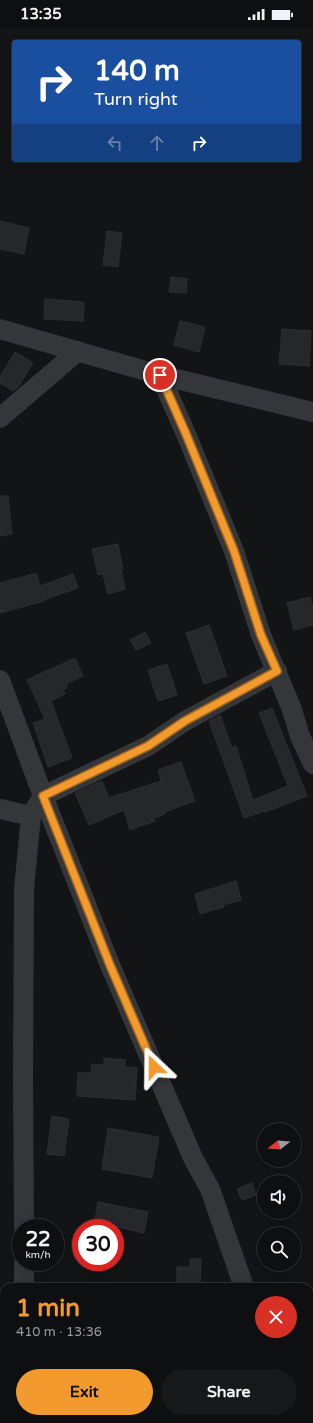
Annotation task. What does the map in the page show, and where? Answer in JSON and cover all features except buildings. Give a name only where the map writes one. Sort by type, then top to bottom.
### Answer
[{"type":"street","points":[[0,329],[160,375],[313,412]]},
{"type":"street","points":[[0,418],[78,351]]},
{"type":"street","points":[[160,375],[234,551],[261,635],[291,707],[300,736],[313,764]]},
{"type":"street","points":[[24,1219],[24,889],[30,816],[43,796],[148,746],[185,721],[277,671]]},
{"type":"street","points":[[0,680],[43,796],[110,965],[193,1158],[210,1189],[243,1283]]},
{"type":"street","points":[[0,809],[30,816]]},
{"type":"street","points":[[24,1271],[24,1283]]},
{"type":"route","points":[[154,1067],[110,965],[43,796],[148,746],[161,739],[185,721],[277,671],[261,635],[234,551],[160,375]]}]
